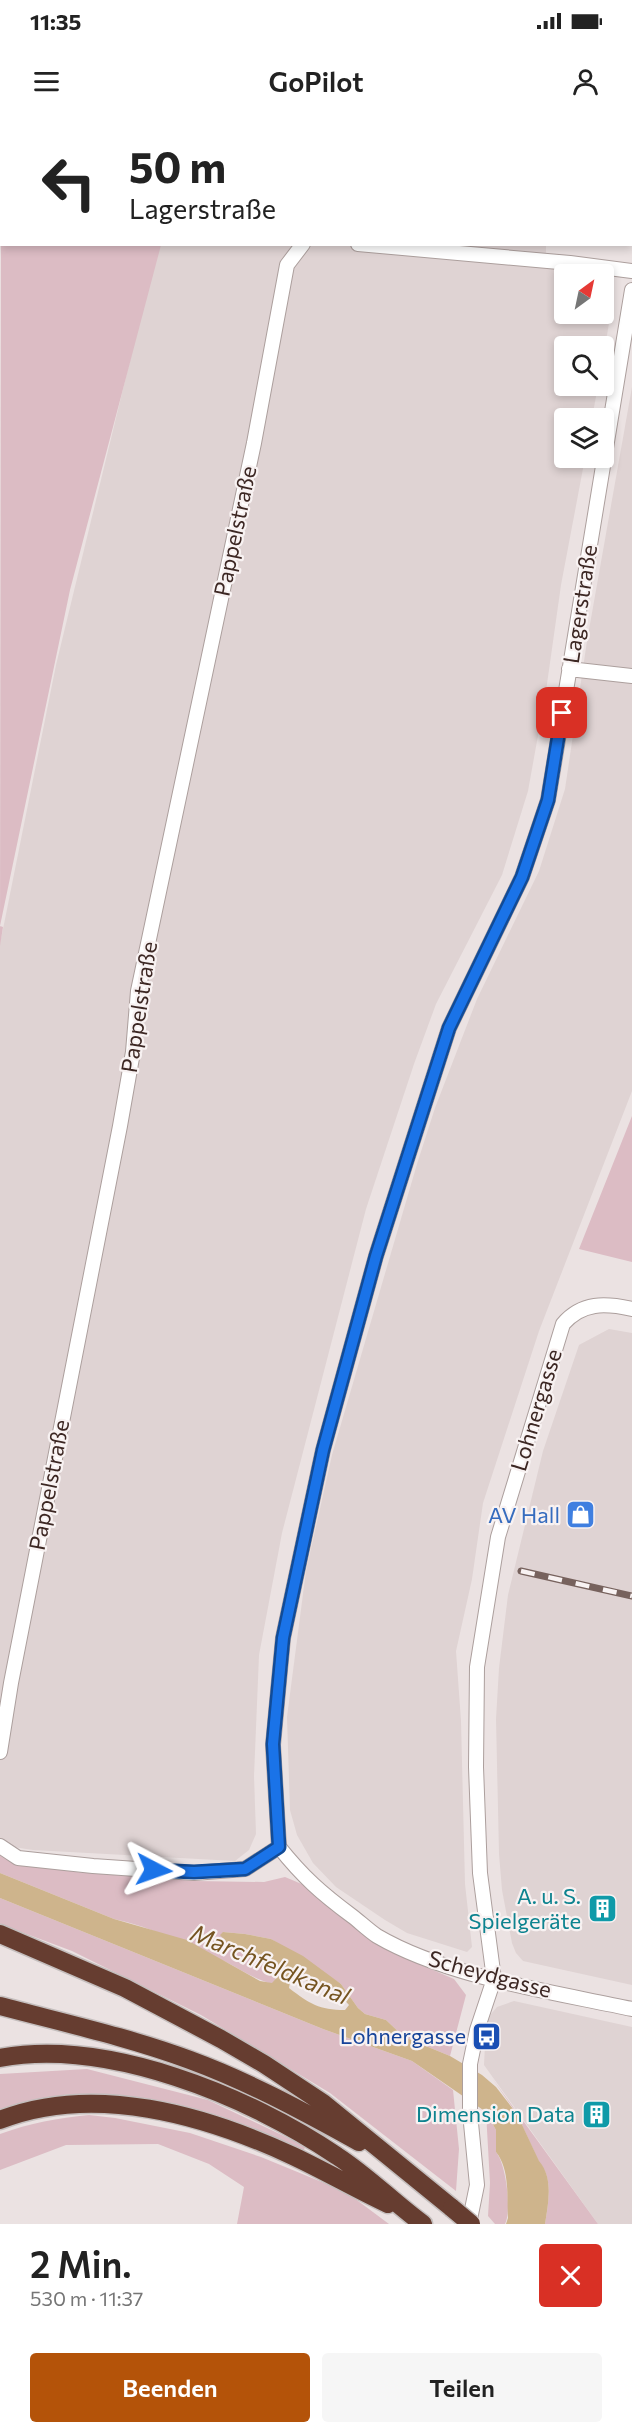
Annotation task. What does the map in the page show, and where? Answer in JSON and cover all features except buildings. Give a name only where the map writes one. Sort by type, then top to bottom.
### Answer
[{"type":"highway","points":[[0,1934],[115,1983],[221,2038],[322,2103],[361,2132],[390,2159],[470,2224]]},
{"type":"highway","points":[[0,2006],[99,2031],[189,2059],[273,2095],[390,2159]]},
{"type":"highway","points":[[0,2058],[33,2054],[83,2055],[133,2064],[192,2084],[264,2115],[327,2150],[368,2178],[416,2219]]},
{"type":"highway","points":[[0,2120],[25,2112],[71,2104],[118,2105],[173,2115],[228,2131],[292,2155],[416,2219]]},
{"type":"street","name":"Pappelstraße","points":[[0,1752],[24,1613],[120,1126],[133,1052],[138,991],[254,443],[287,265],[301,246]]},
{"type":"street","points":[[380,246],[570,263],[632,271]]},
{"type":"street","name":"Lagerstraße","points":[[279,1847],[273,1744],[283,1638],[323,1450],[376,1256],[449,1028],[522,877],[548,800],[632,290]]},
{"type":"street","points":[[569,669],[632,676]]},
{"type":"street","name":"Lohnergasse","points":[[494,1979],[480,1873],[476,1725],[477,1667],[498,1537],[563,1324],[581,1309],[610,1304],[632,1309]]},
{"type":"street","points":[[0,1846],[18,1858],[93,1866],[194,1872],[245,1869],[279,1847]]},
{"type":"street","name":"Scheydgasse","points":[[279,1847],[319,1891],[377,1936],[440,1964],[494,1979],[632,2009]]},
{"type":"street","points":[[470,2224],[477,2185],[470,2113],[470,2064],[477,2030],[494,1979]]},
{"type":"shaded area","points":[[1,246],[161,246],[70,590],[0,926]]},
{"type":"shaded area","points":[[158,246],[546,246],[546,267],[554,268],[554,324],[609,324],[607,336],[554,336],[554,396],[596,396],[594,408],[554,408],[554,468],[583,468],[561,585],[546,691],[528,791],[502,875],[436,1004],[366,1209],[282,1533],[259,1655],[254,1776],[256,1834],[249,1850],[235,1861],[33,1850],[0,1845],[0,944],[56,665]]},
{"type":"shaded area","points":[[632,387],[632,1091],[539,1331],[483,1503],[472,1579],[456,1651],[461,1721],[465,1884],[472,1947],[467,1952],[407,1933],[336,1887],[313,1863],[297,1835],[290,1810],[287,1717],[306,1571],[332,1455],[417,1164],[435,1108],[477,999],[539,871],[565,789],[587,641]]},
{"type":"shaded area","points":[[0,926],[3,927],[0,946]]},
{"type":"shaded area","points":[[632,1116],[632,1262],[579,1249]]},
{"type":"shaded area","points":[[609,1329],[632,1333],[632,1985],[523,1961],[516,1953],[512,1943],[502,1890],[499,1854],[496,1719],[499,1668],[508,1595],[543,1451],[579,1345]]},
{"type":"shaded area","points":[[0,1855],[75,1872],[195,1881],[264,1882],[285,1877],[304,1885],[367,1938],[454,1979],[466,1995],[450,2056],[404,2037],[386,2020],[365,2014],[341,1984],[271,1939],[223,1932],[279,1969],[279,1975],[272,1984],[171,1938],[114,1919],[0,1873]]},
{"type":"shaded area","points":[[0,1873],[114,1919],[187,1940],[260,1981],[272,1983],[279,1975],[279,1969],[230,1946],[220,1935],[223,1932],[271,1939],[303,1956],[341,1984],[365,2014],[386,2020],[404,2037],[450,2056],[482,2075],[496,2087],[517,2114],[547,2175],[549,2191],[545,2224],[506,2224],[508,2218],[506,2175],[496,2152],[496,2130],[486,2112],[412,2061],[323,2029],[0,1898]],"holes":[[[301,1979],[334,1991],[349,2005],[345,2010],[328,2009],[309,2002],[289,1988],[290,1982]]]},
{"type":"shaded area","points":[[0,1898],[323,2029],[412,2061],[453,2090],[459,2149],[456,2191],[330,2093],[201,2015],[72,1951],[0,1924]]},
{"type":"shaded area","points":[[514,2001],[632,2027],[632,2224],[598,2224],[484,2065],[486,2025],[491,2014],[497,2007]]},
{"type":"shaded area","points":[[87,2069],[208,2100],[305,2146],[304,2151],[237,2125],[166,2105],[68,2094],[0,2111],[0,2074]]},
{"type":"shaded area","points":[[492,2078],[598,2224],[545,2224],[549,2192],[547,2176],[517,2114]]},
{"type":"shaded area","points":[[486,2112],[496,2130],[496,2152],[505,2176],[508,2209],[505,2224],[495,2224],[488,2216],[490,2183]]},
{"type":"shaded area","points":[[89,2115],[190,2133],[261,2157],[346,2192],[389,2224],[237,2224],[244,2187],[209,2164],[158,2144],[66,2145],[0,2170],[0,2134],[44,2122]]},
{"type":"railway","points":[[521,1571],[632,1596]]},
{"type":"place","name":"AV Hall","points":[[581,1515]]},
{"type":"place","name":"A. u. S. Spielgeräte","points":[[602,1909]]},
{"type":"place","name":"Lohnergasse","points":[[487,2036]]},
{"type":"place","name":"Dimension Data","points":[[596,2114]]},
{"type":"route","points":[[154,1870],[194,1872],[245,1869],[279,1847],[273,1744],[283,1638],[323,1450],[376,1256],[449,1028],[522,877],[548,800],[562,713]]},
{"type":"water label","name":"Marchfeldkanal","points":[[270,1965]]}]
